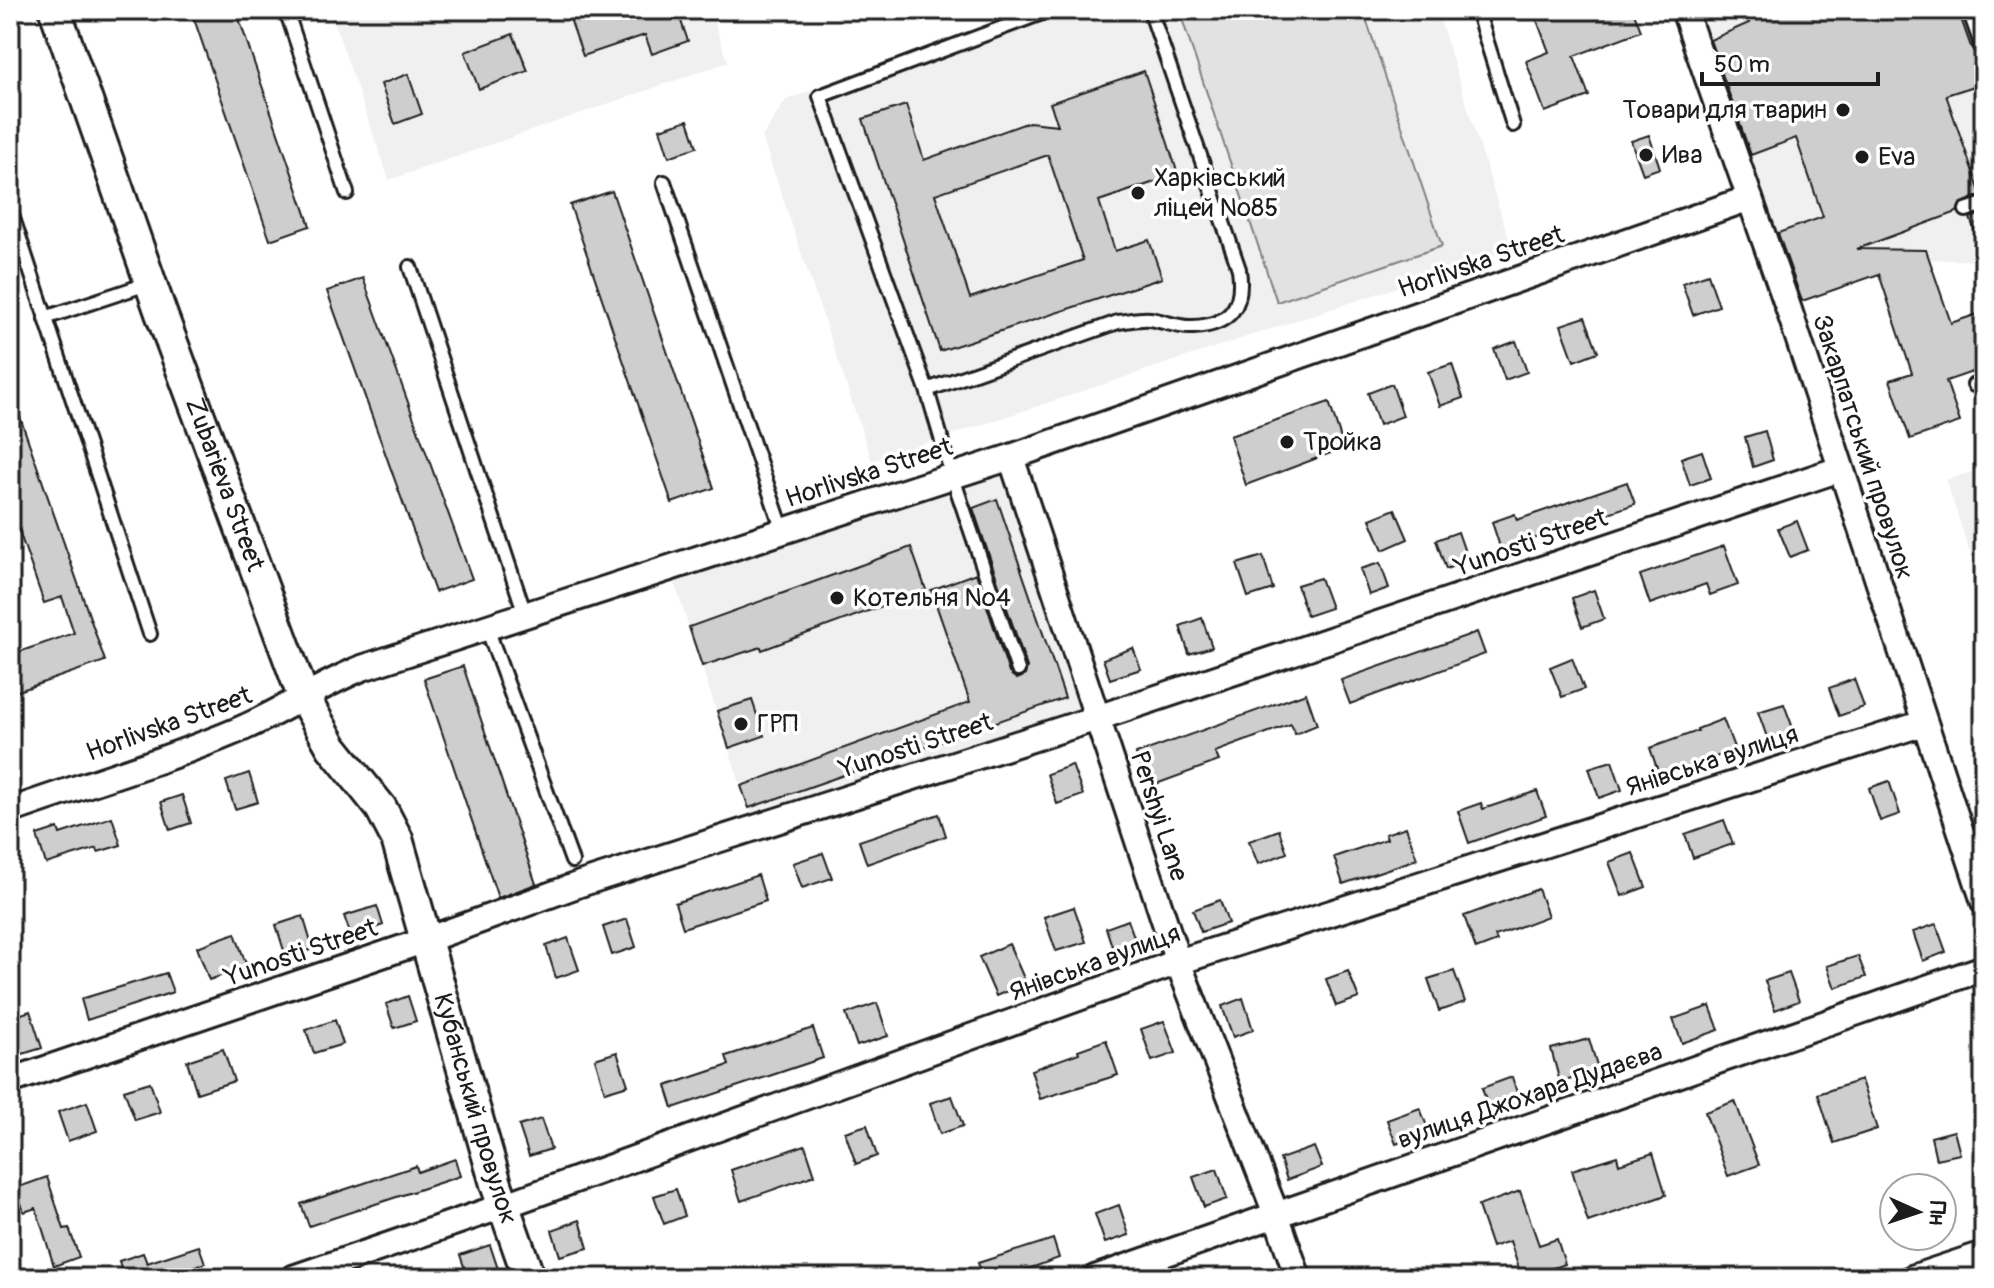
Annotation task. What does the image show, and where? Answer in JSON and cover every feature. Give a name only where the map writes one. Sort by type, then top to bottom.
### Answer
[{"type":"street","name":"Zubarieva Street","points":[[55,10],[150,283],[303,696],[332,747],[390,824],[426,940]]},
{"type":"street","name":"Закарпатський провулок","points":[[1684,10],[1789,310],[1984,902]]},
{"type":"street","name":"Horlivska Street","points":[[10,811],[234,732],[272,716],[303,696],[362,668],[1011,457],[1750,198]]},
{"type":"street","name":"Pershyi Lane","points":[[1011,457],[1178,962],[1298,1278]]},
{"type":"street","name":"Yunosti Street","points":[[10,1081],[426,940],[580,884],[1097,718],[1840,469]]},
{"type":"street","name":"Янівська вулиця","points":[[293,1278],[503,1206],[1178,962],[1924,723]]},
{"type":"street","name":"Кубанський провулок","points":[[426,940],[503,1206],[529,1278]]},
{"type":"street","name":"вулиця Джохара Дудаєва","points":[[1095,1278],[1984,968]]},
{"type":"street","points":[[1912,1278],[1984,1254]]},
{"type":"lane","points":[[286,10],[347,193]]},
{"type":"lane","points":[[1018,670],[952,475],[927,390],[820,96],[1050,10]]},
{"type":"lane","points":[[927,390],[1118,322],[1148,319],[1194,327],[1223,319],[1237,306],[1242,288],[1239,269],[1150,10]]},
{"type":"lane","points":[[1477,10],[1513,125]]},
{"type":"lane","points":[[1969,10],[1984,53]]},
{"type":"lane","points":[[664,182],[783,531]]},
{"type":"lane","points":[[1966,210],[1984,204]]},
{"type":"lane","points":[[10,209],[150,634]]},
{"type":"lane","points":[[10,259],[24,254]]},
{"type":"lane","points":[[410,267],[525,614]]},
{"type":"lane","points":[[45,318],[150,283]]},
{"type":"lane","points":[[487,628],[572,861]]},
{"type":"shaded area","points":[[330,10],[710,10],[728,62],[389,180]]},
{"type":"shaded area","name":"Харківський ліцей №85","points":[[1033,10],[1437,10],[1512,249],[872,461],[762,137],[786,100]]},
{"type":"shaded area","points":[[1179,10],[1363,10],[1442,246],[1277,302]]},
{"type":"shaded area","points":[[1746,10],[1958,10],[1984,87],[1984,261],[1921,259],[1796,303],[1699,26]]},
{"type":"shaded area","points":[[1011,457],[1097,718],[759,825],[741,786],[670,569]]},
{"type":"shaded area","points":[[1984,468],[1984,596],[1946,480]]},
{"type":"building","points":[[191,10],[236,10],[310,226],[270,240]]},
{"type":"building","points":[[567,10],[677,10],[688,41],[652,54],[645,35],[583,56]]},
{"type":"building","points":[[1533,10],[1633,10],[1641,31],[1574,56],[1589,96],[1545,112],[1526,61],[1549,52]]},
{"type":"building","points":[[1745,10],[1958,10],[1976,57],[1982,62],[1984,83],[1946,95],[1981,195],[1960,204],[1957,212],[1857,249],[1926,250],[1951,323],[1984,312],[1984,368],[1946,381],[1960,422],[1910,439],[1890,380],[1912,373],[1879,274],[1802,301],[1778,233],[1823,217],[1796,138],[1751,155],[1710,40],[1749,23]]},
{"type":"building","points":[[513,34],[528,71],[479,89],[465,52]]},
{"type":"building","points":[[1144,71],[1178,174],[1099,201],[1115,251],[1149,240],[1162,278],[940,351],[863,119],[906,105],[924,160],[1029,122],[1058,125],[1050,103]],"holes":[[[1048,155],[1083,260],[970,298],[935,194]]]},
{"type":"building","points":[[408,74],[422,114],[395,124],[381,84]]},
{"type":"building","points":[[688,120],[697,147],[669,157],[660,129]]},
{"type":"building","name":"Ива","points":[[1649,135],[1660,168],[1643,174],[1631,141]]},
{"type":"building","points":[[612,191],[714,488],[672,503],[570,205]]},
{"type":"building","points":[[1984,213],[1984,249],[1982,250],[1970,218]]},
{"type":"building","points":[[1708,274],[1719,306],[1693,315],[1682,283]]},
{"type":"building","points":[[363,278],[472,579],[435,592],[327,291]]},
{"type":"building","points":[[1585,317],[1598,352],[1574,361],[1561,325]]},
{"type":"building","points":[[1516,341],[1527,372],[1505,380],[1494,349]]},
{"type":"building","points":[[1452,364],[1463,398],[1440,406],[1428,372]]},
{"type":"building","points":[[1392,384],[1403,416],[1379,425],[1368,393]]},
{"type":"building","points":[[10,397],[13,397],[105,661],[10,694],[10,655],[74,633],[62,597],[44,603],[10,505]]},
{"type":"building","name":"Тройка","points":[[1329,402],[1344,448],[1246,485],[1230,436]]},
{"type":"building","points":[[1765,431],[1773,460],[1753,467],[1745,437]]},
{"type":"building","points":[[1702,451],[1711,478],[1690,485],[1681,458]]},
{"type":"building","points":[[1627,482],[1635,504],[1501,550],[1492,522],[1515,514],[1517,520]]},
{"type":"building","points":[[997,499],[1065,698],[749,808],[741,786],[970,702],[931,590],[976,573],[1009,673],[1017,679],[1025,675],[1027,667],[973,508]]},
{"type":"building","points":[[1395,509],[1408,539],[1383,550],[1370,519]]},
{"type":"building","points":[[1797,521],[1808,550],[1790,557],[1778,528]]},
{"type":"building","points":[[1458,532],[1468,561],[1446,569],[1436,540]]},
{"type":"building","points":[[1724,546],[1738,585],[1710,595],[1706,584],[1650,604],[1640,575]]},
{"type":"building","name":"Котельня №4","points":[[911,547],[926,590],[762,650],[761,647],[702,666],[689,627]]},
{"type":"building","points":[[1263,556],[1273,589],[1248,597],[1237,564]]},
{"type":"building","points":[[1380,563],[1389,588],[1369,595],[1360,569]]},
{"type":"building","points":[[1320,578],[1331,608],[1307,616],[1297,585]]},
{"type":"building","points":[[1594,590],[1604,619],[1582,627],[1572,598]]},
{"type":"building","points":[[1202,618],[1212,647],[1189,654],[1180,626]]},
{"type":"building","points":[[1477,632],[1485,654],[1350,704],[1341,680]]},
{"type":"building","points":[[1133,648],[1141,669],[1110,679],[1103,659]]},
{"type":"building","points":[[1572,658],[1584,689],[1562,697],[1550,667]]},
{"type":"building","points":[[463,666],[536,884],[498,898],[424,679]]},
{"type":"building","points":[[1854,679],[1864,707],[1839,716],[1829,688]]},
{"type":"building","points":[[1306,693],[1317,725],[1295,734],[1291,724],[1215,752],[1219,761],[1148,787],[1136,754]]},
{"type":"building","name":"ГРП","points":[[752,700],[764,736],[729,748],[717,711]]},
{"type":"building","points":[[1784,704],[1794,731],[1768,740],[1758,712]]},
{"type":"building","points":[[1723,719],[1735,750],[1660,777],[1650,748]]},
{"type":"building","points":[[1612,761],[1622,790],[1599,798],[1589,768]]},
{"type":"building","points":[[1072,765],[1083,795],[1057,804],[1047,774]]},
{"type":"building","points":[[249,773],[258,802],[235,809],[226,781]]},
{"type":"building","points":[[1889,781],[1900,814],[1880,821],[1869,788]]},
{"type":"building","points":[[1537,791],[1546,816],[1469,843],[1458,811],[1481,803],[1483,809]]},
{"type":"building","points":[[182,795],[191,823],[170,830],[161,802]]},
{"type":"building","points":[[939,814],[946,836],[867,864],[859,841]]},
{"type":"building","points":[[112,817],[121,845],[98,852],[97,848],[46,864],[37,835],[58,828],[60,834]]},
{"type":"building","points":[[1724,820],[1733,844],[1693,858],[1685,834]]},
{"type":"building","points":[[1406,827],[1417,859],[1343,884],[1334,857],[1387,839],[1385,834]]},
{"type":"building","points":[[1279,830],[1287,853],[1258,864],[1249,841]]},
{"type":"building","points":[[823,853],[832,878],[802,888],[793,863]]},
{"type":"building","points":[[1633,853],[1646,887],[1622,896],[1609,862]]},
{"type":"building","points":[[758,875],[766,901],[683,928],[675,903]]},
{"type":"building","points":[[1538,889],[1548,916],[1495,936],[1497,941],[1476,949],[1464,916]]},
{"type":"building","points":[[1220,900],[1228,923],[1201,932],[1193,910]]},
{"type":"building","points":[[377,906],[383,925],[351,936],[344,916]]},
{"type":"building","points":[[1074,907],[1086,942],[1056,951],[1044,917]]},
{"type":"building","points":[[303,916],[313,949],[286,957],[276,925]]},
{"type":"building","points":[[627,919],[636,947],[612,955],[603,927]]},
{"type":"building","points":[[1128,920],[1139,951],[1116,958],[1106,928]]},
{"type":"building","points":[[1936,924],[1946,952],[1923,961],[1913,932]]},
{"type":"building","points":[[235,933],[247,967],[209,980],[197,947]]},
{"type":"building","points":[[568,938],[579,970],[556,978],[546,946]]},
{"type":"building","points":[[1009,944],[1026,983],[996,996],[979,957]]},
{"type":"building","points":[[1858,956],[1866,977],[1835,988],[1827,966]]},
{"type":"building","points":[[1348,971],[1359,998],[1336,1006],[1326,979]]},
{"type":"building","points":[[1454,971],[1465,1002],[1439,1011],[1428,979]]},
{"type":"building","points":[[166,973],[173,992],[87,1020],[81,999]]},
{"type":"building","points":[[1789,973],[1799,1001],[1775,1010],[1765,981]]},
{"type":"building","points":[[408,996],[416,1021],[394,1028],[386,1004]]},
{"type":"building","points":[[1243,998],[1253,1030],[1233,1037],[1222,1006]]},
{"type":"building","points":[[877,1003],[888,1036],[857,1046],[846,1014]]},
{"type":"building","points":[[1710,1006],[1719,1030],[1682,1043],[1673,1019]]},
{"type":"building","points":[[30,1011],[42,1048],[16,1056],[10,1036],[10,1018]]},
{"type":"building","points":[[335,1020],[343,1044],[314,1053],[306,1030]]},
{"type":"building","points":[[1164,1021],[1176,1053],[1152,1061],[1141,1029]]},
{"type":"building","points":[[813,1028],[823,1058],[673,1108],[666,1086],[729,1065],[726,1056]]},
{"type":"building","points":[[1589,1039],[1599,1072],[1560,1082],[1551,1049]]},
{"type":"building","points":[[1106,1040],[1118,1075],[1040,1099],[1031,1070]]},
{"type":"building","points":[[223,1049],[234,1081],[197,1093],[187,1061]]},
{"type":"building","points":[[617,1052],[628,1085],[605,1092],[595,1059]]},
{"type":"building","points":[[1512,1077],[1520,1102],[1490,1113],[1482,1088]]},
{"type":"building","points":[[1861,1080],[1877,1129],[1834,1143],[1818,1094]]},
{"type":"building","points":[[150,1082],[160,1112],[135,1120],[124,1090]]},
{"type":"building","points":[[952,1096],[963,1126],[940,1134],[930,1103]]},
{"type":"building","points":[[1735,1101],[1759,1165],[1728,1176],[1705,1112]]},
{"type":"building","points":[[87,1102],[97,1131],[68,1141],[58,1112]]},
{"type":"building","points":[[1420,1108],[1429,1132],[1396,1144],[1387,1120]]},
{"type":"building","points":[[541,1119],[551,1149],[529,1156],[519,1126]]},
{"type":"building","points":[[867,1125],[877,1156],[856,1164],[845,1132]]},
{"type":"building","points":[[1954,1131],[1960,1154],[1936,1159],[1931,1137]]},
{"type":"building","points":[[805,1145],[815,1175],[741,1201],[731,1170]]},
{"type":"building","points":[[1314,1147],[1322,1167],[1287,1180],[1280,1159]]},
{"type":"building","points":[[1653,1153],[1666,1195],[1588,1222],[1572,1170],[1617,1156],[1619,1164]]},
{"type":"building","points":[[455,1159],[460,1176],[309,1226],[301,1204],[416,1166],[418,1172]]},
{"type":"building","points":[[1217,1169],[1227,1199],[1204,1207],[1193,1177]]},
{"type":"building","points":[[47,1177],[64,1229],[69,1228],[79,1257],[54,1266],[36,1208],[24,1212],[16,1188]]},
{"type":"building","points":[[676,1189],[685,1216],[664,1224],[654,1196]]},
{"type":"building","points":[[1520,1191],[1539,1245],[1557,1239],[1565,1264],[1524,1278],[1510,1241],[1492,1247],[1478,1206]]},
{"type":"building","points":[[1119,1205],[1129,1235],[1105,1243],[1095,1214]]},
{"type":"building","points":[[580,1220],[588,1248],[560,1256],[552,1230]]},
{"type":"building","points":[[1053,1239],[1059,1258],[1003,1278],[983,1278],[978,1263]]},
{"type":"building","points":[[490,1245],[501,1278],[468,1278],[460,1255]]},
{"type":"building","points":[[199,1246],[205,1263],[160,1278],[114,1278],[114,1274],[122,1272],[119,1261],[143,1253],[147,1263]]},
{"type":"place","name":"Товари для тварин","points":[[1843,110]]},
{"type":"place","name":"Ива","points":[[1646,155]]},
{"type":"place","name":"Eva","points":[[1862,157]]},
{"type":"place","name":"Харківський ліцей №85","points":[[1138,193]]},
{"type":"place","name":"Тройка","points":[[1287,442]]},
{"type":"place","name":"Котельня №4","points":[[837,598]]},
{"type":"place","name":"ГРП","points":[[741,724]]}]
